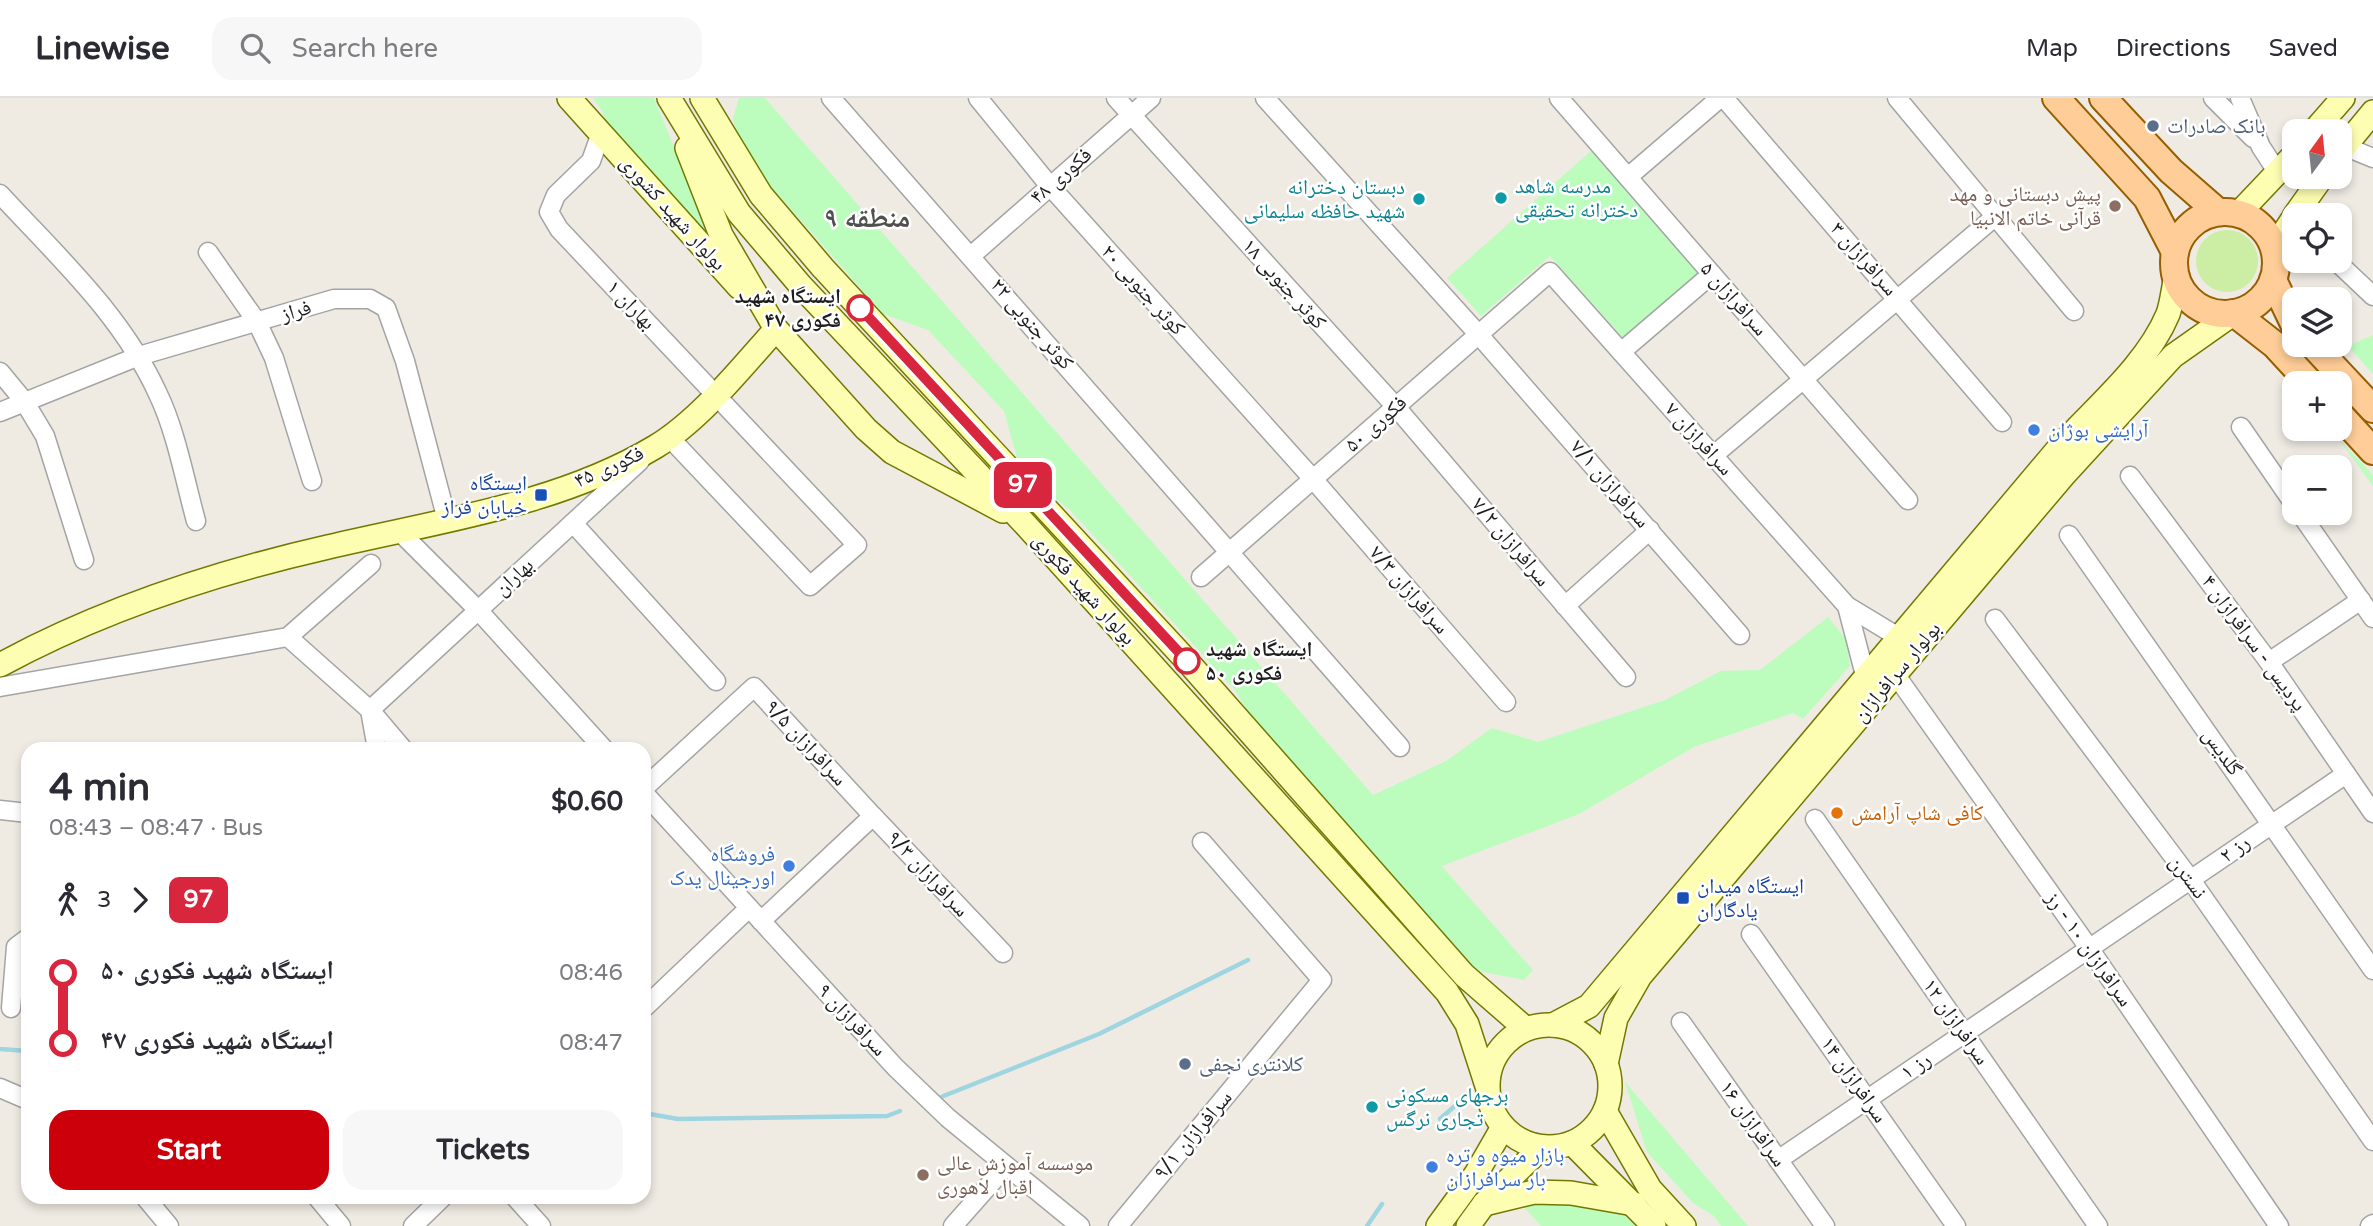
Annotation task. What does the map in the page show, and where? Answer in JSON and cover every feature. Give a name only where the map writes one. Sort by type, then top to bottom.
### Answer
[{"type":"main road","name":"بولوار شهید کشوری","points":[[569,98],[776,329]]},
{"type":"main road","points":[[582,98],[603,122],[601,133]]},
{"type":"main road","points":[[669,98],[721,235],[776,329],[866,429],[891,452],[1024,523]]},
{"type":"main road","name":"بولوار شهید فکوری","points":[[669,98],[739,213],[801,286],[1024,523],[1447,992],[1467,1024],[1487,1086]]},
{"type":"main road","name":"بولوار شهید فکوری","points":[[702,98],[761,195],[823,268],[1187,661],[1464,975],[1526,1029]]},
{"type":"main road","points":[[723,98],[725,137]]},
{"type":"main road","points":[[2056,98],[2147,198],[2187,296],[2204,310],[2234,313],[2258,302],[2273,280],[2276,264],[2274,248],[2261,226],[2229,213],[2171,171],[2103,98]]},
{"type":"main road","points":[[2319,119],[2322,98]]},
{"type":"main road","points":[[2325,119],[2343,98]]},
{"type":"main road","points":[[2352,137],[2373,112]]},
{"type":"main road","points":[[2175,264],[2190,225],[2203,216],[2229,213],[2282,168]]},
{"type":"main road","points":[[2274,248],[2282,236]]},
{"type":"main road","name":"بولوار سرافرازان","points":[[1553,1025],[1589,1006],[2157,337],[2169,311],[2175,264]]},
{"type":"main road","points":[[2273,280],[2282,299]]},
{"type":"main road","points":[[2234,313],[2275,345],[2299,371]]},
{"type":"main road","name":"بولوار سرافرازان","points":[[1606,1065],[1616,1018],[1640,976],[2063,476],[2173,356],[2234,313]]},
{"type":"main road","name":"فکوری ۴۵","points":[[0,665],[48,639],[122,607],[300,554],[447,520],[604,475],[663,441],[718,394],[776,329]]},
{"type":"main road","points":[[2324,357],[2373,409]]},
{"type":"main road","points":[[2352,428],[2373,451]]},
{"type":"main road","points":[[1553,1025],[1573,1030],[1593,1044],[1606,1065],[1610,1088],[1605,1111],[1591,1131],[1572,1143],[1542,1147],[1525,1143],[1503,1127],[1492,1110],[1487,1086],[1492,1063],[1505,1043],[1526,1029],[1553,1025]]},
{"type":"main road","points":[[1605,1111],[1650,1189],[1684,1226]]},
{"type":"main road","points":[[1438,1226],[1476,1174],[1503,1127]]},
{"type":"main road","points":[[1572,1143],[1654,1226]]},
{"type":"main road","points":[[1468,1226],[1484,1204],[1542,1147]]},
{"type":"main road","points":[[1484,1204],[1534,1192],[1572,1193],[1634,1204]]},
{"type":"street","name":"کوثر جنوبی ۲۲","points":[[831,98],[972,255],[1400,747]]},
{"type":"street","name":"کوثر جنوبی ۲۰","points":[[978,98],[1049,185],[1313,479]]},
{"type":"street","name":"کوثر جنوبی ۱۸","points":[[1116,98],[1396,407]]},
{"type":"street","name":"فکوری ۴۸","points":[[972,255],[1151,98]]},
{"type":"street","name":"سرافرازان ۷/۱","points":[[1265,98],[1479,335],[1740,635]]},
{"type":"street","name":"سرافرازان ۵","points":[[1559,98],[1908,500]]},
{"type":"street","points":[[1628,177],[1722,98]]},
{"type":"street","name":"سرافرازان ۳","points":[[1722,98],[2002,422]]},
{"type":"street","points":[[1897,98],[1997,215],[2074,311]]},
{"type":"street","points":[[2213,98],[2261,147]]},
{"type":"street","points":[[2240,98],[2261,147],[2278,173]]},
{"type":"street","name":"بهاران ۱","points":[[601,133],[591,161],[556,195],[549,212],[559,229],[718,394],[857,545],[810,586],[663,441]]},
{"type":"street","points":[[2352,152],[2373,158]]},
{"type":"street","points":[[0,194],[117,322],[139,356],[160,397],[196,521]]},
{"type":"street","points":[[1714,455],[1997,215]]},
{"type":"street","points":[[208,252],[257,322],[274,358],[312,481]]},
{"type":"street","name":"فکوری ۵۰","points":[[1201,577],[1550,272]]},
{"type":"street","name":"سرافرازان ۷","points":[[1550,272],[1847,606]]},
{"type":"street","points":[[2349,273],[2373,296]]},
{"type":"street","points":[[1621,352],[1712,274]]},
{"type":"street","name":"فراز","points":[[0,412],[139,356],[334,299],[370,299],[386,308],[405,361],[447,520]]},
{"type":"street","points":[[0,372],[24,401],[45,436],[84,560]]},
{"type":"street","name":"سرافرازان ۷/۲","points":[[1396,407],[1626,677]]},
{"type":"street","points":[[2241,427],[2282,487]]},
{"type":"street","name":"بهاران","points":[[370,710],[663,441]]},
{"type":"street","name":"پردیس - سرافرازان ۴","points":[[2130,476],[2269,662],[2373,813]]},
{"type":"street","name":"سرافرازان ۷/۳","points":[[1313,479],[1506,702]]},
{"type":"street","points":[[573,523],[716,681]]},
{"type":"street","points":[[2308,525],[2373,618]]},
{"type":"street","points":[[1565,606],[1650,530]]},
{"type":"street","points":[[399,531],[478,610],[598,742]]},
{"type":"street","name":"گلدیس","points":[[2069,535],[2373,970]]},
{"type":"street","points":[[0,687],[288,637],[371,564]]},
{"type":"street","points":[[2269,662],[2361,600]]},
{"type":"street","points":[[1847,606],[1900,638]]},
{"type":"street","points":[[1847,606],[1866,679]]},
{"type":"street","name":"نسترن","points":[[1995,619],[2191,880],[2373,1141]]},
{"type":"street","points":[[288,637],[370,710],[398,742]]},
{"type":"street","name":"سرافرازان ۱۰ - رز","points":[[1895,674],[2089,948],[2279,1226]]},
{"type":"street","name":"سرافرازان ۹/۵","points":[[651,783],[754,687],[873,816]]},
{"type":"street","points":[[370,710],[376,742]]},
{"type":"street","name":"رز ۲","points":[[2089,948],[2346,774]]},
{"type":"street","name":"سرافرازان ۹","points":[[651,798],[895,1067],[948,1118],[1080,1226]]},
{"type":"street","points":[[0,810],[21,812]]},
{"type":"street","name":"سرافرازان ۹/۳","points":[[651,1002],[873,816],[1003,953]]},
{"type":"street","name":"سرافرازان ۱۲","points":[[1815,819],[2098,1226]]},
{"type":"street","name":"سرافرازان ۹/۱","points":[[1118,1226],[1322,980],[1202,842]]},
{"type":"street","name":"سرافرازان ۱۴","points":[[1751,934],[1956,1226]]},
{"type":"street","points":[[13,1008],[16,947],[21,943]]},
{"type":"street","name":"رز ۱","points":[[1778,1160],[2089,948]]},
{"type":"street","name":"سرافرازان ۱۶","points":[[1681,1022],[1825,1226]]},
{"type":"street","points":[[0,1088],[21,1097]]},
{"type":"street","points":[[953,1226],[1006,1166]]},
{"type":"street","points":[[151,1204],[169,1226]]},
{"type":"street","points":[[323,1204],[341,1226]]},
{"type":"street","points":[[413,1226],[436,1204]]},
{"type":"street","points":[[521,1204],[541,1226]]},
{"type":"green space","points":[[593,98],[654,98],[723,267],[613,140],[602,111]]},
{"type":"green space","points":[[739,98],[765,98],[1373,795],[1446,761],[1492,728],[1538,742],[1665,700],[1721,671],[1760,670],[1828,617],[1846,639],[1850,666],[1803,719],[1793,713],[1694,747],[1579,814],[1442,866],[1440,864],[1533,970],[1524,980],[1478,971],[1255,724],[1235,690],[1070,510],[1039,486],[1019,465],[1004,411],[928,330],[883,314],[761,175],[737,134],[733,118]]},
{"type":"green space","points":[[1592,150],[1708,280],[1632,348],[1550,256],[1481,316],[1447,278]]},
{"type":"green space","points":[[2227,230],[2249,239],[2258,261],[2249,283],[2227,292],[2205,283],[2196,261],[2205,239]]},
{"type":"green space","points":[[2373,335],[2373,374],[2352,350],[2352,344]]},
{"type":"green space","points":[[2340,441],[2373,475],[2373,486],[2352,455]]},
{"type":"green space","points":[[1625,1082],[1748,1226],[1721,1226],[1714,1216],[1693,1203],[1647,1152]]},
{"type":"green space","points":[[1570,1203],[1622,1210],[1636,1226],[1541,1226],[1521,1204]]},
{"type":"waterway","points":[[941,1097],[1099,1034],[1248,960]]},
{"type":"waterway","points":[[0,1049],[21,1050]]},
{"type":"waterway","points":[[1440,1119],[1456,1105]]},
{"type":"waterway","points":[[651,1114],[678,1119],[887,1116],[900,1111]]},
{"type":"waterway","points":[[1367,1226],[1382,1204]]},
{"type":"bus line","name":"97","points":[[860,308],[1187,661]]},
{"type":"place","name":"بانک صادرات","points":[[2153,126]]},
{"type":"place","name":"مدرسه شاهد دخترانه تحقیقی","points":[[1501,198]]},
{"type":"place","name":"دبستان دخترانه شهید حافظه سلیمانی","points":[[1419,199]]},
{"type":"place","name":"پیش دبستانی و مهد قرآنی خاتم الانبیا","points":[[2115,206]]},
{"type":"place","name":"ایستگاه شهید فکوری ۴۷","points":[[860,308]]},
{"type":"place","name":"آرایشی بوژان","points":[[2034,430]]},
{"type":"place","name":"ایستگاه خیابان فراز","points":[[541,495]]},
{"type":"place","name":"ایستگاه شهید فکوری ۵۰","points":[[1187,661]]},
{"type":"place","name":"کافی شاپ آرامش","points":[[1837,813]]},
{"type":"place","name":"فروشگاه اورجینال یدک","points":[[789,866]]},
{"type":"place","name":"ایستگاه میدان یادگاران","points":[[1683,898]]},
{"type":"place","name":"کلانتری نجفی","points":[[1185,1064]]},
{"type":"place","name":"برجهای مسکونی تجاری نرگس","points":[[1372,1107]]},
{"type":"place","name":"بازار میوه و تره بار سرافرازان","points":[[1432,1167]]},
{"type":"place","name":"موسسه آموزش عالی اقبال لاهوری","points":[[923,1175]]},
{"type":"district","name":"منطقه ۹","points":[[867,218]]}]
